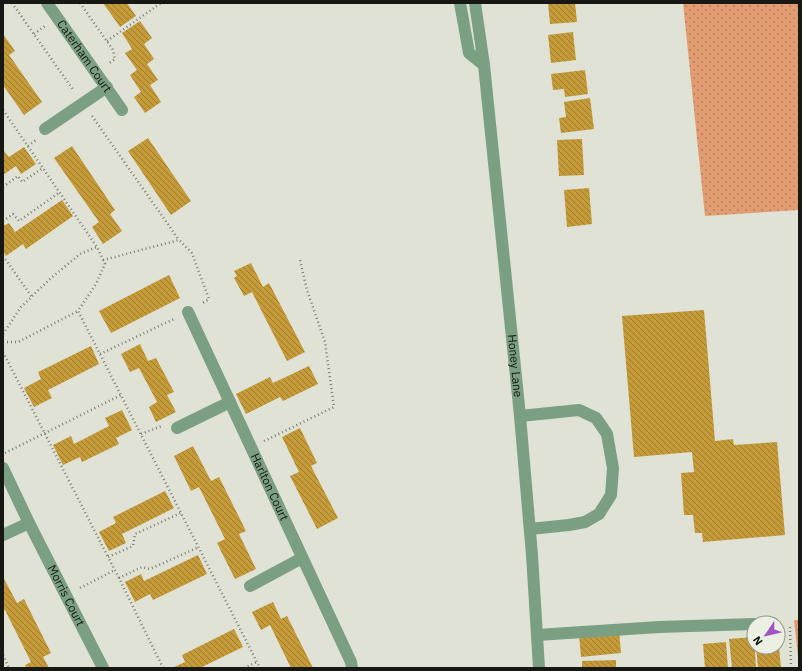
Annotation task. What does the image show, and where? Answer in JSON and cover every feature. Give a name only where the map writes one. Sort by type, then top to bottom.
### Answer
[{"type":"street","name":"Caterham Court","points":[[46,3],[122,110]]},
{"type":"street","points":[[460,3],[469,53],[484,65]]},
{"type":"street","name":"Honey Lane","points":[[475,3],[484,65],[520,416],[530,530],[539,668]]},
{"type":"street","points":[[45,129],[107,87]]},
{"type":"street","name":"Harlton Court","points":[[188,312],[352,665]]},
{"type":"street","points":[[177,428],[230,402]]},
{"type":"street","points":[[520,416],[579,410],[596,418],[607,434],[612,468],[611,495],[599,514],[585,522],[530,530]]},
{"type":"street","name":"Morris Court","points":[[3,468],[29,523],[103,668]]},
{"type":"street","points":[[3,535],[29,523]]},
{"type":"street","points":[[250,586],[302,558]]},
{"type":"street","points":[[537,635],[659,627],[746,624]]},
{"type":"path","points":[[12,3],[179,240],[192,253],[209,299],[188,312],[100,354]]},
{"type":"path","points":[[80,3],[113,50],[115,59],[96,72]]},
{"type":"path","points":[[107,41],[161,3]]},
{"type":"path","points":[[3,110],[97,247],[105,264],[96,284],[78,311],[18,342],[3,342]]},
{"type":"path","points":[[3,187],[18,176],[22,182],[43,168]]},
{"type":"path","points":[[3,221],[14,214],[19,221],[60,192]]},
{"type":"path","points":[[103,260],[179,240]]},
{"type":"path","points":[[3,334],[21,307],[50,279],[80,254],[97,247]]},
{"type":"path","points":[[3,256],[32,297]]},
{"type":"path","points":[[251,447],[334,408],[325,342],[307,290],[300,260]]},
{"type":"path","points":[[78,311],[260,668]]},
{"type":"path","points":[[3,352],[115,570],[163,668]]},
{"type":"path","points":[[3,454],[121,395]]},
{"type":"path","points":[[141,434],[162,425],[177,428]]},
{"type":"path","points":[[108,557],[133,546],[135,534],[181,513]]},
{"type":"path","points":[[119,578],[142,567],[150,569],[199,547]]},
{"type":"path","points":[[66,595],[115,570]]},
{"type":"path","points":[[789,621],[791,668]]},
{"type":"path","points":[[3,655],[9,668]]},
{"type":"path","points":[[244,668],[257,662]]},
{"type":"shaded area","points":[[683,3],[799,3],[799,210],[705,216]]},
{"type":"shaded area","points":[[794,620],[799,620],[799,666]]},
{"type":"building","points":[[103,3],[127,3],[136,16],[120,27]]},
{"type":"building","points":[[548,3],[575,3],[577,22],[550,24]]},
{"type":"building","points":[[140,21],[152,38],[144,44],[154,59],[147,64],[158,80],[150,85],[161,102],[145,113],[134,97],[141,92],[130,75],[137,70],[125,53],[132,49],[122,33]]},
{"type":"building","points":[[573,32],[576,60],[551,63],[548,35]]},
{"type":"building","points":[[3,34],[15,51],[9,55],[42,102],[24,115],[3,85]]},
{"type":"building","points":[[585,70],[588,94],[565,97],[564,89],[553,90],[551,74]]},
{"type":"building","points":[[590,98],[594,129],[561,133],[559,118],[566,117],[564,102]]},
{"type":"building","points":[[148,138],[191,201],[171,215],[128,151]]},
{"type":"building","points":[[582,139],[584,175],[559,176],[557,140]]},
{"type":"building","points":[[72,146],[115,210],[110,214],[122,231],[103,244],[92,227],[99,222],[54,158]]},
{"type":"building","points":[[24,147],[36,164],[21,174],[16,166],[3,175],[3,152],[4,151],[9,157]]},
{"type":"building","points":[[589,188],[592,224],[567,227],[564,190]]},
{"type":"building","points":[[62,200],[73,216],[26,249],[23,244],[6,256],[3,251],[3,226],[9,223],[15,232]]},
{"type":"building","points":[[251,263],[263,287],[269,283],[305,352],[287,361],[252,292],[244,296],[234,278],[237,276],[234,271]]},
{"type":"building","points":[[169,275],[180,298],[111,333],[99,311]]},
{"type":"building","points":[[704,310],[715,441],[733,439],[734,445],[777,442],[785,535],[703,542],[702,533],[695,533],[693,515],[684,515],[681,473],[694,472],[692,452],[634,457],[622,316]]},
{"type":"building","points":[[140,344],[148,361],[156,358],[174,392],[167,395],[176,412],[156,422],[149,407],[157,402],[139,368],[130,372],[121,354]]},
{"type":"building","points":[[91,346],[99,364],[48,390],[52,398],[34,407],[24,388],[41,379],[38,372]]},
{"type":"building","points":[[309,366],[318,384],[283,401],[280,397],[246,414],[236,394],[270,377],[273,383]]},
{"type":"building","points":[[122,410],[132,430],[116,438],[119,444],[82,462],[80,457],[63,465],[53,445],[71,436],[74,444],[109,426],[105,418]]},
{"type":"building","points":[[300,428],[317,463],[311,466],[338,518],[317,529],[290,476],[299,472],[282,437]]},
{"type":"building","points":[[193,446],[211,481],[219,477],[246,531],[239,534],[256,569],[235,579],[217,543],[225,539],[199,487],[191,491],[174,456]]},
{"type":"building","points":[[165,491],[174,508],[122,534],[126,543],[109,551],[99,532],[116,523],[113,517]]},
{"type":"building","points":[[198,555],[207,574],[153,600],[150,594],[135,602],[125,582],[141,574],[144,581]]},
{"type":"building","points":[[3,577],[17,603],[24,599],[51,653],[43,657],[49,668],[26,668],[25,665],[31,662],[5,610],[3,611]]},
{"type":"building","points":[[273,602],[281,619],[287,616],[313,668],[291,668],[270,625],[261,630],[252,612]]},
{"type":"building","points":[[234,629],[243,647],[200,668],[172,668],[185,662],[182,655]]},
{"type":"building","points":[[619,631],[621,653],[581,657],[579,634]]},
{"type":"building","points":[[746,638],[746,655],[755,655],[756,668],[732,668],[729,639]]},
{"type":"building","points":[[726,642],[728,668],[705,668],[703,644]]},
{"type":"building","points":[[757,655],[780,655],[781,668],[758,668]]},
{"type":"building","points":[[616,660],[616,668],[582,668],[582,661]]}]
